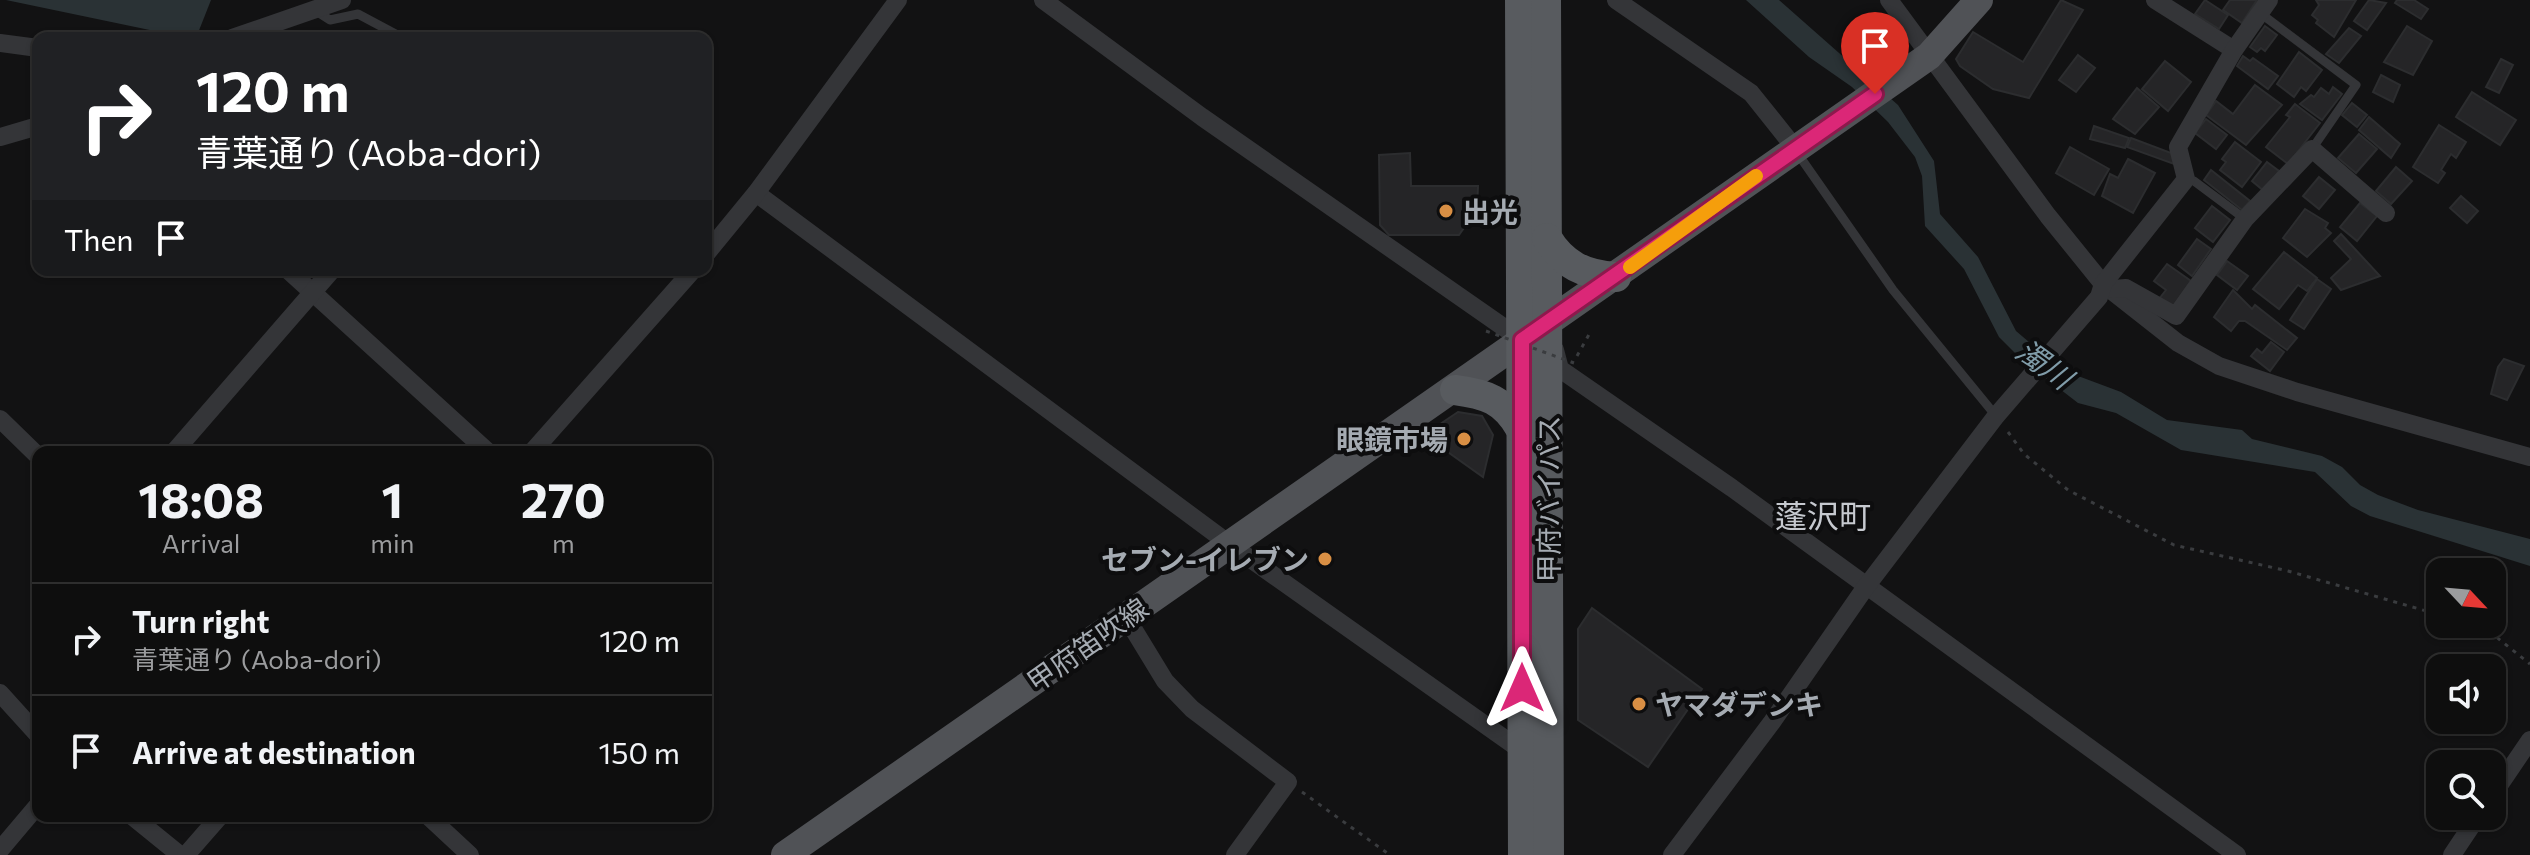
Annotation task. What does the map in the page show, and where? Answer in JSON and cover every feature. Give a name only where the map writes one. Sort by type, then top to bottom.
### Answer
[{"type":"highway","name":"甲府バイパス","points":[[1520,0],[1523,855]]},
{"type":"highway","name":"甲府バイパス","points":[[1546,0],[1549,855]]},
{"type":"highway","points":[[1547,238],[1555,251],[1575,268],[1616,277]]},
{"type":"highway","points":[[1455,390],[1495,399],[1508,407],[1520,428]]},
{"type":"main road","name":"甲府笛吹線","points":[[785,855],[1228,543],[1455,390],[1926,58],[1979,0]]},
{"type":"street","points":[[249,32],[342,0]]},
{"type":"street","points":[[712,247],[756,193],[898,0]]},
{"type":"street","points":[[1043,0],[1202,117],[1522,340]]},
{"type":"street","points":[[1616,0],[1751,93],[1799,146]]},
{"type":"street","points":[[1889,0],[1926,58],[2104,290],[2178,343],[2219,366],[2530,457]]},
{"type":"street","points":[[2155,0],[2234,50]]},
{"type":"street","points":[[1679,853],[1865,588],[2002,411],[2104,290],[2186,179],[2178,147],[2234,50],[2265,6]]},
{"type":"street","points":[[0,43],[32,47]]},
{"type":"street","points":[[0,137],[32,128]]},
{"type":"street","points":[[2104,290],[2126,288],[2176,316],[2245,219],[2312,149],[2386,213]]},
{"type":"street","points":[[756,193],[1228,543],[1522,751]]},
{"type":"street","points":[[295,276],[481,446]]},
{"type":"street","points":[[179,446],[327,276]]},
{"type":"street","points":[[537,446],[671,296],[685,276]]},
{"type":"street","points":[[1548,324],[1560,369],[1732,488],[1865,588],[2237,855]]},
{"type":"street","points":[[0,419],[32,450]]},
{"type":"street","points":[[1126,617],[1165,681],[1192,709],[1288,782],[1235,855]]},
{"type":"street","points":[[0,693],[32,728]]},
{"type":"street","points":[[2506,775],[2530,740]]},
{"type":"street","points":[[0,850],[32,812]]},
{"type":"street","points":[[139,822],[180,855]]},
{"type":"street","points":[[186,855],[215,822]]},
{"type":"street","points":[[434,822],[470,855]]},
{"type":"street","points":[[2452,855],[2469,830]]},
{"type":"lane","points":[[2265,6],[2356,85],[2312,149]]},
{"type":"lane","points":[[313,10],[330,20],[358,14],[392,32]]},
{"type":"lane","points":[[1799,146],[1893,290],[2002,411]]},
{"type":"lane","points":[[2186,179],[2194,181],[2245,219]]},
{"type":"path","points":[[1486,331],[1574,363],[1591,331]]},
{"type":"path","points":[[2002,411],[2024,454],[2068,490],[2136,529],[2174,545],[2288,571],[2426,611]]},
{"type":"path","points":[[2498,638],[2530,664]]},
{"type":"path","points":[[1288,782],[1390,855]]},
{"type":"water","points":[[6,0],[211,0],[198,32],[159,32]]},
{"type":"water","name":"濁川","points":[[1746,0],[1779,0],[1898,105],[1934,161],[1940,214],[1978,257],[2016,331],[2062,370],[2121,392],[2167,420],[2242,430],[2252,439],[2322,456],[2342,467],[2360,485],[2378,495],[2418,510],[2530,539],[2530,566],[2370,516],[2351,506],[2315,472],[2181,450],[2116,413],[2078,403],[2021,359],[1999,337],[1964,269],[1925,226],[1922,176],[1915,157],[1888,122],[1852,87],[1809,57]]},
{"type":"building","points":[[2061,0],[2083,10],[2029,98],[1993,89],[1960,66],[1956,59],[1973,32],[2023,62]]},
{"type":"building","points":[[2205,0],[2228,15],[2219,29],[2195,14]]},
{"type":"building","points":[[2230,0],[2257,0],[2242,23],[2223,10]]},
{"type":"building","points":[[2316,0],[2356,0],[2334,37],[2316,23],[2318,20],[2312,15],[2319,5]]},
{"type":"building","points":[[2369,0],[2386,3],[2367,30],[2354,21]]},
{"type":"building","points":[[2397,0],[2414,0],[2428,9],[2421,19],[2395,3]]},
{"type":"building","points":[[2265,26],[2277,35],[2265,51],[2261,48],[2257,52],[2250,47]]},
{"type":"building","points":[[2407,26],[2432,41],[2413,75],[2384,62]]},
{"type":"building","points":[[2349,28],[2361,36],[2339,63],[2326,54]]},
{"type":"building","points":[[2299,52],[2322,70],[2306,91],[2301,87],[2294,97],[2277,84]]},
{"type":"building","points":[[2078,55],[2095,68],[2076,92],[2059,80]]},
{"type":"building","points":[[2243,56],[2250,61],[2253,58],[2278,76],[2268,89],[2237,66]]},
{"type":"building","points":[[2501,59],[2513,65],[2499,93],[2486,87]]},
{"type":"building","points":[[2165,61],[2191,82],[2168,111],[2142,89]]},
{"type":"building","points":[[2381,75],[2400,85],[2393,102],[2373,92]]},
{"type":"building","points":[[2255,85],[2282,105],[2246,145],[2206,115],[2216,101],[2233,114]]},
{"type":"building","points":[[2333,87],[2342,94],[2322,120],[2300,104],[2311,95],[2314,97],[2321,88],[2329,94]]},
{"type":"building","points":[[2137,88],[2159,107],[2135,134],[2113,119]]},
{"type":"building","points":[[2472,92],[2516,120],[2500,145],[2456,117]]},
{"type":"building","points":[[2352,103],[2367,115],[2357,127],[2342,115]]},
{"type":"building","points":[[2295,104],[2320,123],[2288,164],[2266,147],[2290,117],[2286,115]]},
{"type":"building","points":[[2369,117],[2400,144],[2391,158],[2359,130]]},
{"type":"building","points":[[2206,119],[2227,135],[2216,149],[2195,133]]},
{"type":"building","points":[[2439,125],[2466,142],[2456,158],[2451,154],[2441,170],[2445,173],[2438,183],[2413,167]]},
{"type":"building","points":[[2094,126],[2129,138],[2125,148],[2090,139]]},
{"type":"building","points":[[2359,134],[2377,149],[2356,173],[2338,158]]},
{"type":"building","points":[[2131,138],[2171,153],[2174,164],[2127,147]]},
{"type":"building","points":[[2235,142],[2261,162],[2242,187],[2220,170],[2226,162],[2222,159]]},
{"type":"building","points":[[2070,147],[2109,169],[2094,195],[2056,173]]},
{"type":"building","points":[[1410,153],[1411,186],[1478,186],[1477,209],[1459,235],[1389,235],[1380,225],[1379,155]]},
{"type":"building","points":[[2128,159],[2155,173],[2133,213],[2102,196],[2110,174],[2118,178]]},
{"type":"building","points":[[2267,162],[2279,171],[2264,191],[2252,181]]},
{"type":"building","points":[[2396,167],[2412,181],[2391,204],[2376,191]]},
{"type":"building","points":[[2211,170],[2250,201],[2242,210],[2204,180]]},
{"type":"building","points":[[2319,177],[2335,190],[2319,209],[2303,196]]},
{"type":"building","points":[[2461,196],[2478,211],[2467,223],[2450,208]]},
{"type":"building","points":[[2360,203],[2377,216],[2357,241],[2340,227]]},
{"type":"building","points":[[2212,206],[2230,220],[2213,242],[2195,228]]},
{"type":"building","points":[[2305,209],[2328,223],[2325,228],[2331,233],[2307,257],[2283,238]]},
{"type":"building","points":[[2341,234],[2380,276],[2341,290],[2331,278],[2351,259],[2334,241]]},
{"type":"building","points":[[2197,239],[2211,249],[2192,276],[2178,265]]},
{"type":"building","points":[[2284,252],[2317,278],[2307,291],[2298,285],[2279,309],[2253,289]]},
{"type":"building","points":[[2227,261],[2248,276],[2237,290],[2217,275]]},
{"type":"building","points":[[2167,264],[2191,281],[2172,308],[2159,299],[2166,290],[2154,281]]},
{"type":"building","points":[[2317,279],[2331,289],[2304,329],[2290,320]]},
{"type":"building","points":[[2233,290],[2252,309],[2255,305],[2297,338],[2287,350],[2245,321],[2239,321],[2231,331],[2214,317]]},
{"type":"building","points":[[2271,342],[2284,352],[2270,371],[2251,356],[2257,349],[2262,353]]},
{"type":"building","points":[[2504,359],[2524,366],[2507,400],[2491,394],[2498,367]]},
{"type":"building","points":[[1458,412],[1482,416],[1493,435],[1483,477],[1424,435]]},
{"type":"building","points":[[1592,608],[1702,689],[1648,767],[1578,720],[1578,629]]},
{"type":"slow traffic","points":[[1630,267],[1756,176]]},
{"type":"place","name":"出光","points":[[1446,211]]},
{"type":"place","name":"眼鏡市場","points":[[1464,439]]},
{"type":"place","name":"セブン-イレブン","points":[[1325,559]]},
{"type":"place","name":"ヤマダデンキ","points":[[1639,704]]},
{"type":"district","name":"蓬沢町","points":[[1823,515]]},
{"type":"route","points":[[1522,688],[1522,340],[1875,94]]}]
